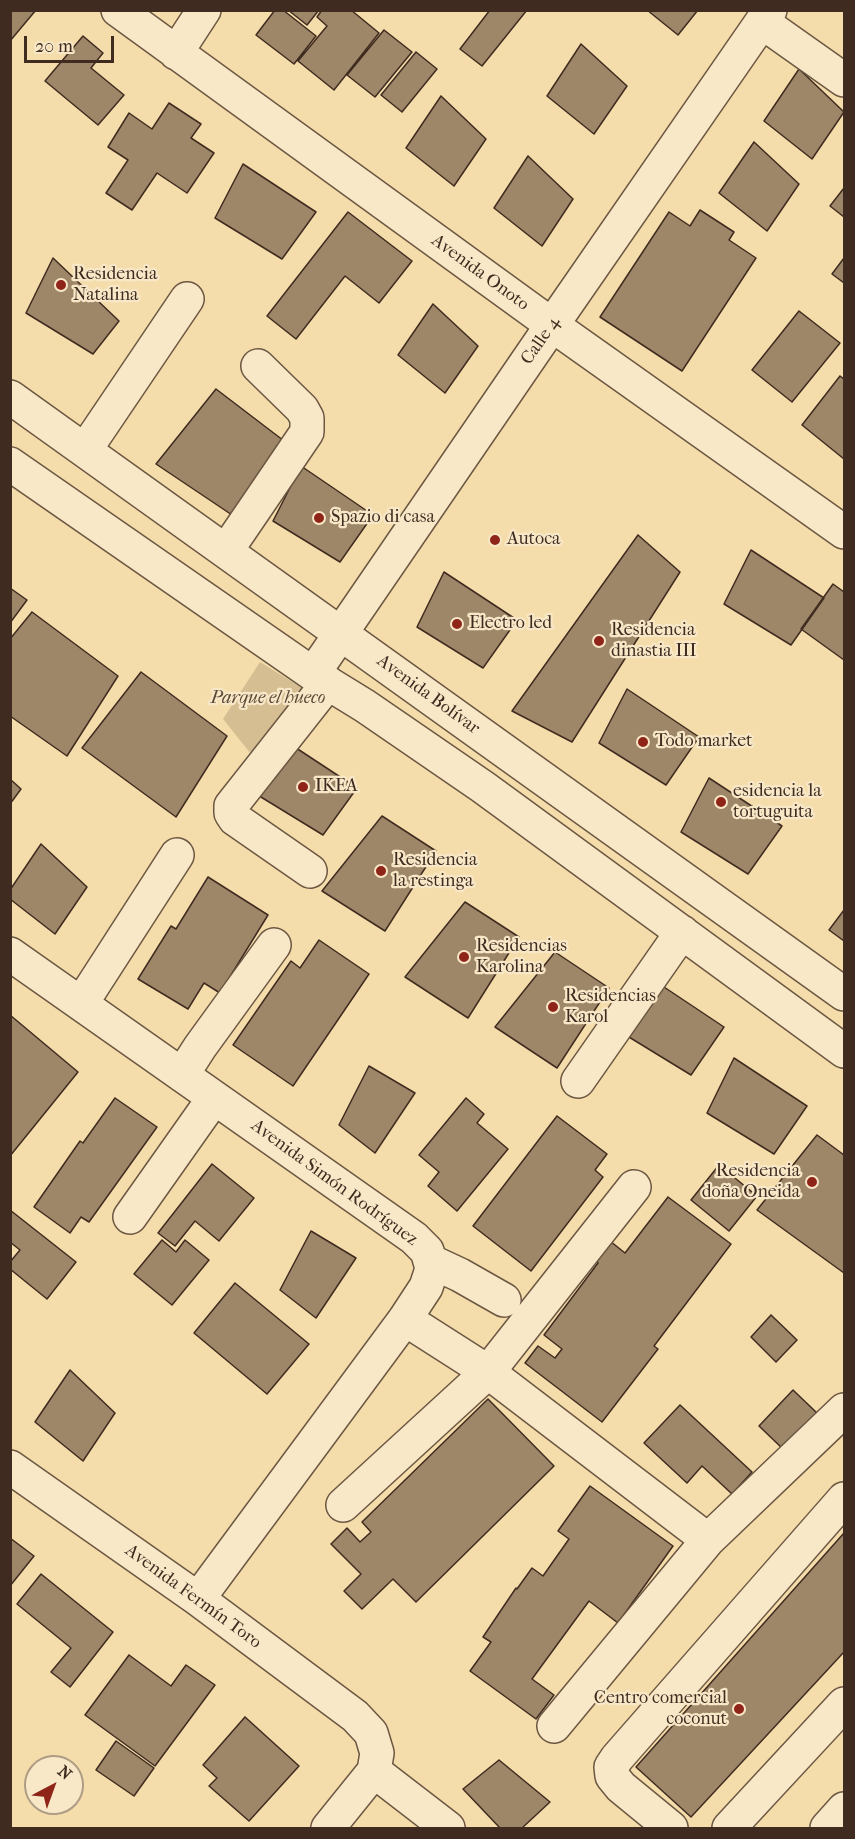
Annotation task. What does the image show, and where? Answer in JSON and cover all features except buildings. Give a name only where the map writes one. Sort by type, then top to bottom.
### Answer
[{"type":"street","name":"Avenida Onoto","points":[[118,10],[552,325],[844,532]]},
{"type":"street","points":[[176,53],[204,10]]},
{"type":"street","points":[[766,16],[844,80]]},
{"type":"street","name":"Calle 4","points":[[310,871],[235,819],[231,813],[231,806],[321,678],[341,633],[766,16]]},
{"type":"street","points":[[85,450],[187,299]]},
{"type":"street","points":[[226,551],[307,432],[307,418],[302,409],[258,366]]},
{"type":"street","name":"Avenida Bolívar","points":[[10,397],[844,994]]},
{"type":"street","points":[[10,464],[483,787],[844,1051]]},
{"type":"street","points":[[81,1004],[177,855]]},
{"type":"street","points":[[578,1081],[682,932]]},
{"type":"street","points":[[182,1075],[274,945]]},
{"type":"street","name":"Avenida Simón Rodríguez","points":[[10,954],[414,1238],[427,1251],[430,1261],[432,1269],[426,1287],[405,1319],[198,1599]]},
{"type":"street","points":[[130,1217],[214,1098]]},
{"type":"street","points":[[343,1506],[488,1372],[634,1186]]},
{"type":"street","points":[[430,1261],[504,1300]]},
{"type":"street","points":[[405,1319],[488,1372],[708,1540]]},
{"type":"street","points":[[555,1726],[708,1540],[844,1410]]},
{"type":"street","name":"Avenida Fermín Toro","points":[[10,1467],[198,1599],[354,1716],[371,1733],[377,1753],[374,1770]]},
{"type":"street","points":[[671,1828],[621,1787],[612,1776],[611,1767],[844,1499]]},
{"type":"street","points":[[729,1828],[844,1704]]},
{"type":"street","points":[[337,1826],[374,1770],[448,1828]]},
{"type":"street","points":[[827,1828],[844,1809]]},
{"type":"green space","name":"Parque el hueco","points":[[260,662],[307,691],[255,759],[223,719]]},
{"type":"place","name":"Residencia Natalina","points":[[61,285]]},
{"type":"place","name":"Spazio di casa","points":[[319,518]]},
{"type":"place","name":"Autoca","points":[[495,540]]},
{"type":"place","name":"Electro led","points":[[457,624]]},
{"type":"place","name":"Residencia dinastia III","points":[[599,641]]},
{"type":"place","name":"Todo market","points":[[643,742]]},
{"type":"place","name":"IKEA","points":[[303,787]]},
{"type":"place","name":"esidencia la tortuguita","points":[[721,802]]},
{"type":"place","name":"Residencia la restinga","points":[[381,871]]},
{"type":"place","name":"Residencias Karolina","points":[[464,957]]},
{"type":"place","name":"Residencias Karol","points":[[553,1007]]},
{"type":"place","name":"Residencia doña Oneida","points":[[812,1182]]},
{"type":"place","name":"Centro comercial coconut","points":[[739,1709]]}]
